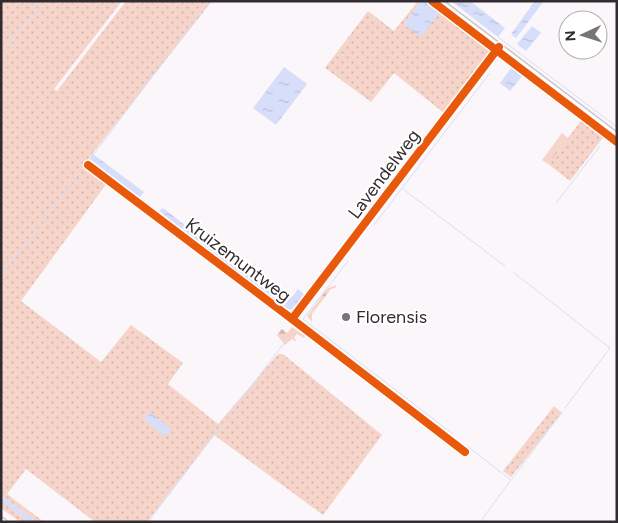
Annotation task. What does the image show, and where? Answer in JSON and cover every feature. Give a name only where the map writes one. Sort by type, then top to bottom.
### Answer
[{"type":"street","points":[[439,1],[617,136]]},
{"type":"street","name":"Lavendelweg","points":[[292,319],[499,47]]},
{"type":"street","name":"Kruizemuntweg","points":[[88,165],[465,452]]},
{"type":"green space","points":[[1,1],[122,1],[54,89],[57,91],[126,1],[212,1],[89,158],[85,167],[107,183],[21,301],[101,362],[131,325],[183,363],[168,384],[218,424],[278,354],[283,354],[382,435],[323,515],[214,435],[147,522],[95,522],[26,469],[7,494],[44,522],[37,522],[1,495]]},
{"type":"green space","points":[[418,1],[421,1],[404,24],[440,12],[427,1],[429,1],[493,50],[445,114],[394,73],[371,102],[325,68],[368,11],[394,31]]},
{"type":"green space","points":[[583,118],[605,135],[570,181],[548,164]]},
{"type":"green space","points":[[562,133],[568,138],[548,164],[542,160]]},
{"type":"green space","points":[[337,285],[331,289],[312,314],[312,322],[307,316],[328,288]]},
{"type":"green space","points":[[292,327],[305,336],[304,338],[297,334],[294,337],[296,341],[292,339],[285,345],[277,335],[282,329],[287,333]]},
{"type":"green space","points":[[554,406],[562,413],[511,477],[503,471]]},
{"type":"green space","points":[[1,501],[29,522],[20,522],[1,508]]},
{"type":"water","points":[[421,1],[426,1],[440,12],[421,37],[404,24]]},
{"type":"water","points":[[451,1],[470,1],[505,28],[498,37]]},
{"type":"water","points":[[535,1],[544,1],[516,38],[511,34]]},
{"type":"water","points":[[532,26],[541,33],[526,51],[517,44]]},
{"type":"water","points":[[284,67],[307,84],[276,125],[253,108]]},
{"type":"water","points":[[512,67],[523,75],[510,91],[500,83]]},
{"type":"water","points":[[93,154],[144,192],[139,198],[89,158]]},
{"type":"water","points":[[163,208],[280,299],[290,298],[298,289],[304,294],[292,309],[286,310],[159,211]]},
{"type":"water","points":[[149,412],[171,429],[166,437],[144,420]]},
{"type":"water","points":[[1,495],[37,522],[29,522],[1,501]]},
{"type":"waterway","points":[[1,56],[43,1]]},
{"type":"waterway","points":[[94,154],[209,1]]},
{"type":"waterway","points":[[498,37],[617,127]]},
{"type":"waterway","points":[[374,225],[489,74]]},
{"type":"waterway","points":[[556,203],[600,146]]},
{"type":"waterway","points":[[1,275],[90,159]]},
{"type":"waterway","points":[[403,189],[505,266]]},
{"type":"waterway","points":[[348,261],[303,319],[453,434]]},
{"type":"waterway","points":[[513,272],[610,348],[565,408]]},
{"type":"waterway","points":[[148,522],[288,338]]},
{"type":"waterway","points":[[512,479],[561,413]]},
{"type":"waterway","points":[[467,446],[511,480],[480,522]]},
{"type":"cycle path","points":[[432,1],[617,142]]},
{"type":"cycle path","points":[[292,319],[499,47]]},
{"type":"cycle path","points":[[88,165],[465,452]]},
{"type":"place","name":"Florensis","points":[[346,317]]}]
